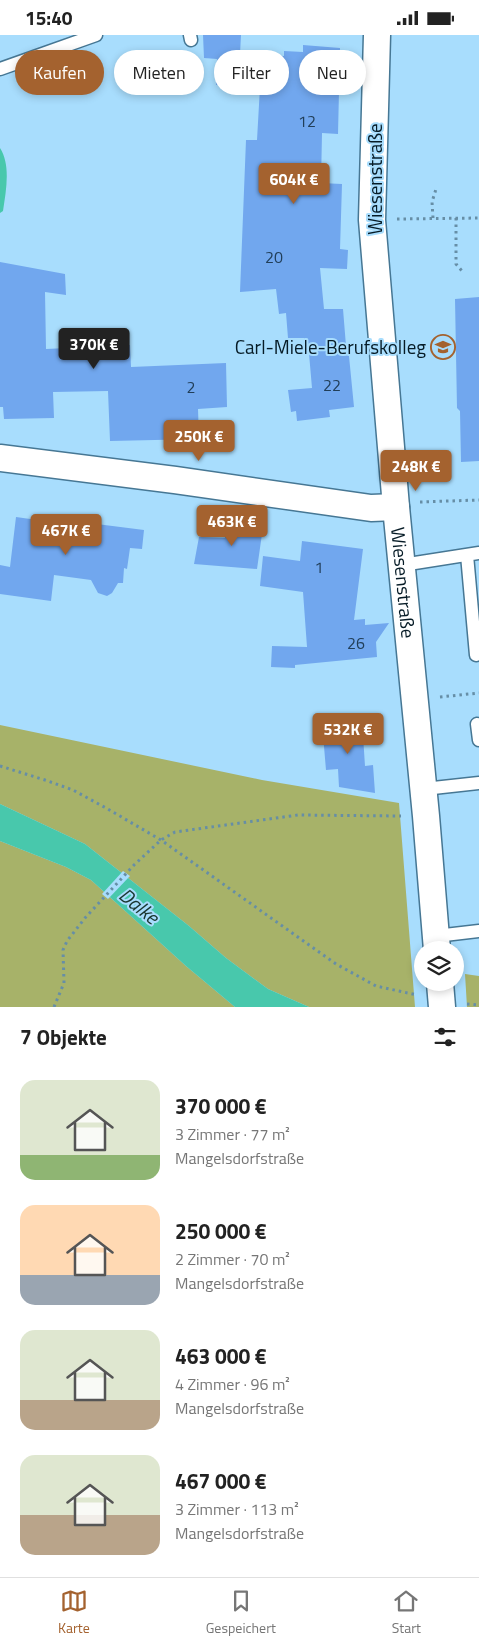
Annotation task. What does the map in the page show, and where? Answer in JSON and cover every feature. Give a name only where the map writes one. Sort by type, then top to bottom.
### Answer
[{"type":"street","name":"Wiesenstraße","points":[[377,35],[372,220],[396,507],[437,941]]},
{"type":"street","points":[[0,458],[175,480],[371,508],[396,507]]},
{"type":"lane","points":[[0,69],[96,35]]},
{"type":"lane","points":[[402,565],[473,554],[476,655]]},
{"type":"lane","points":[[477,724],[479,740]]},
{"type":"lane","points":[[424,789],[479,783]]},
{"type":"lane","points":[[444,941],[479,931]]},
{"type":"path","points":[[433,219],[432,203],[436,189]]},
{"type":"path","points":[[456,218],[456,264],[462,271]]},
{"type":"path","points":[[372,220],[479,218]]},
{"type":"path","points":[[396,507],[414,502],[479,500]]},
{"type":"path","points":[[415,699],[479,693]]},
{"type":"path","points":[[0,766],[46,779],[73,790],[161,840],[356,977],[376,986],[441,997]]},
{"type":"path","points":[[54,1007],[64,983],[64,949],[67,941],[85,918],[134,865],[161,840],[175,832],[298,815],[426,816]]},
{"type":"shaded area","points":[[0,725],[262,780],[399,803],[415,1007],[309,1007],[268,989],[226,958],[189,926],[85,844],[0,804]]},
{"type":"shaded area","points":[[0,841],[66,867],[91,880],[186,966],[235,1007],[0,1007]]},
{"type":"shaded area","points":[[465,974],[479,976],[479,1007],[467,1007]]},
{"type":"water","points":[[0,148],[6,162],[7,178],[3,211],[0,213]]},
{"type":"water","name":"Dalke","points":[[0,804],[85,844],[189,926],[226,958],[268,989],[309,1007],[235,1007],[186,966],[91,880],[66,867],[0,841]]},
{"type":"pier","points":[[123,871],[130,876],[108,899],[102,894]]},
{"type":"building","points":[[203,35],[241,35],[240,50],[214,50],[214,59],[204,58]]},
{"type":"building","points":[[303,45],[340,48],[340,50],[303,50]]},
{"type":"building","points":[[289,51],[299,52],[299,95],[339,95],[338,134],[322,133],[321,183],[342,184],[340,249],[348,250],[347,269],[320,268],[324,309],[343,309],[354,407],[329,410],[330,417],[297,421],[296,411],[291,412],[288,390],[312,388],[308,342],[304,342],[304,338],[288,338],[286,313],[279,314],[276,289],[240,292],[246,140],[257,140],[260,95],[289,95]]},
{"type":"building","points":[[0,262],[65,274],[66,295],[45,292],[46,349],[130,345],[131,367],[226,363],[227,407],[198,409],[199,439],[110,441],[108,391],[53,392],[54,418],[4,419],[3,407],[0,407]]},
{"type":"building","points":[[479,297],[479,461],[461,462],[460,411],[457,408],[455,299]]},
{"type":"building","points":[[16,517],[73,525],[73,521],[144,530],[142,549],[130,548],[127,569],[124,568],[123,583],[118,583],[112,593],[107,596],[98,593],[91,580],[54,575],[51,601],[0,594],[0,565],[10,567]]},
{"type":"building","points":[[224,521],[263,527],[257,569],[194,564],[199,537],[225,538]]},
{"type":"building","points":[[302,541],[363,549],[354,620],[365,619],[365,625],[389,623],[376,642],[377,657],[295,665],[295,668],[271,667],[272,646],[307,647],[303,592],[260,586],[263,556],[300,561]]},
{"type":"building","points":[[362,720],[365,766],[373,765],[375,793],[339,787],[338,769],[326,770],[322,723]]},
{"type":"place","name":"Carl-Miele-Berufskolleg","points":[[443,347]]}]
